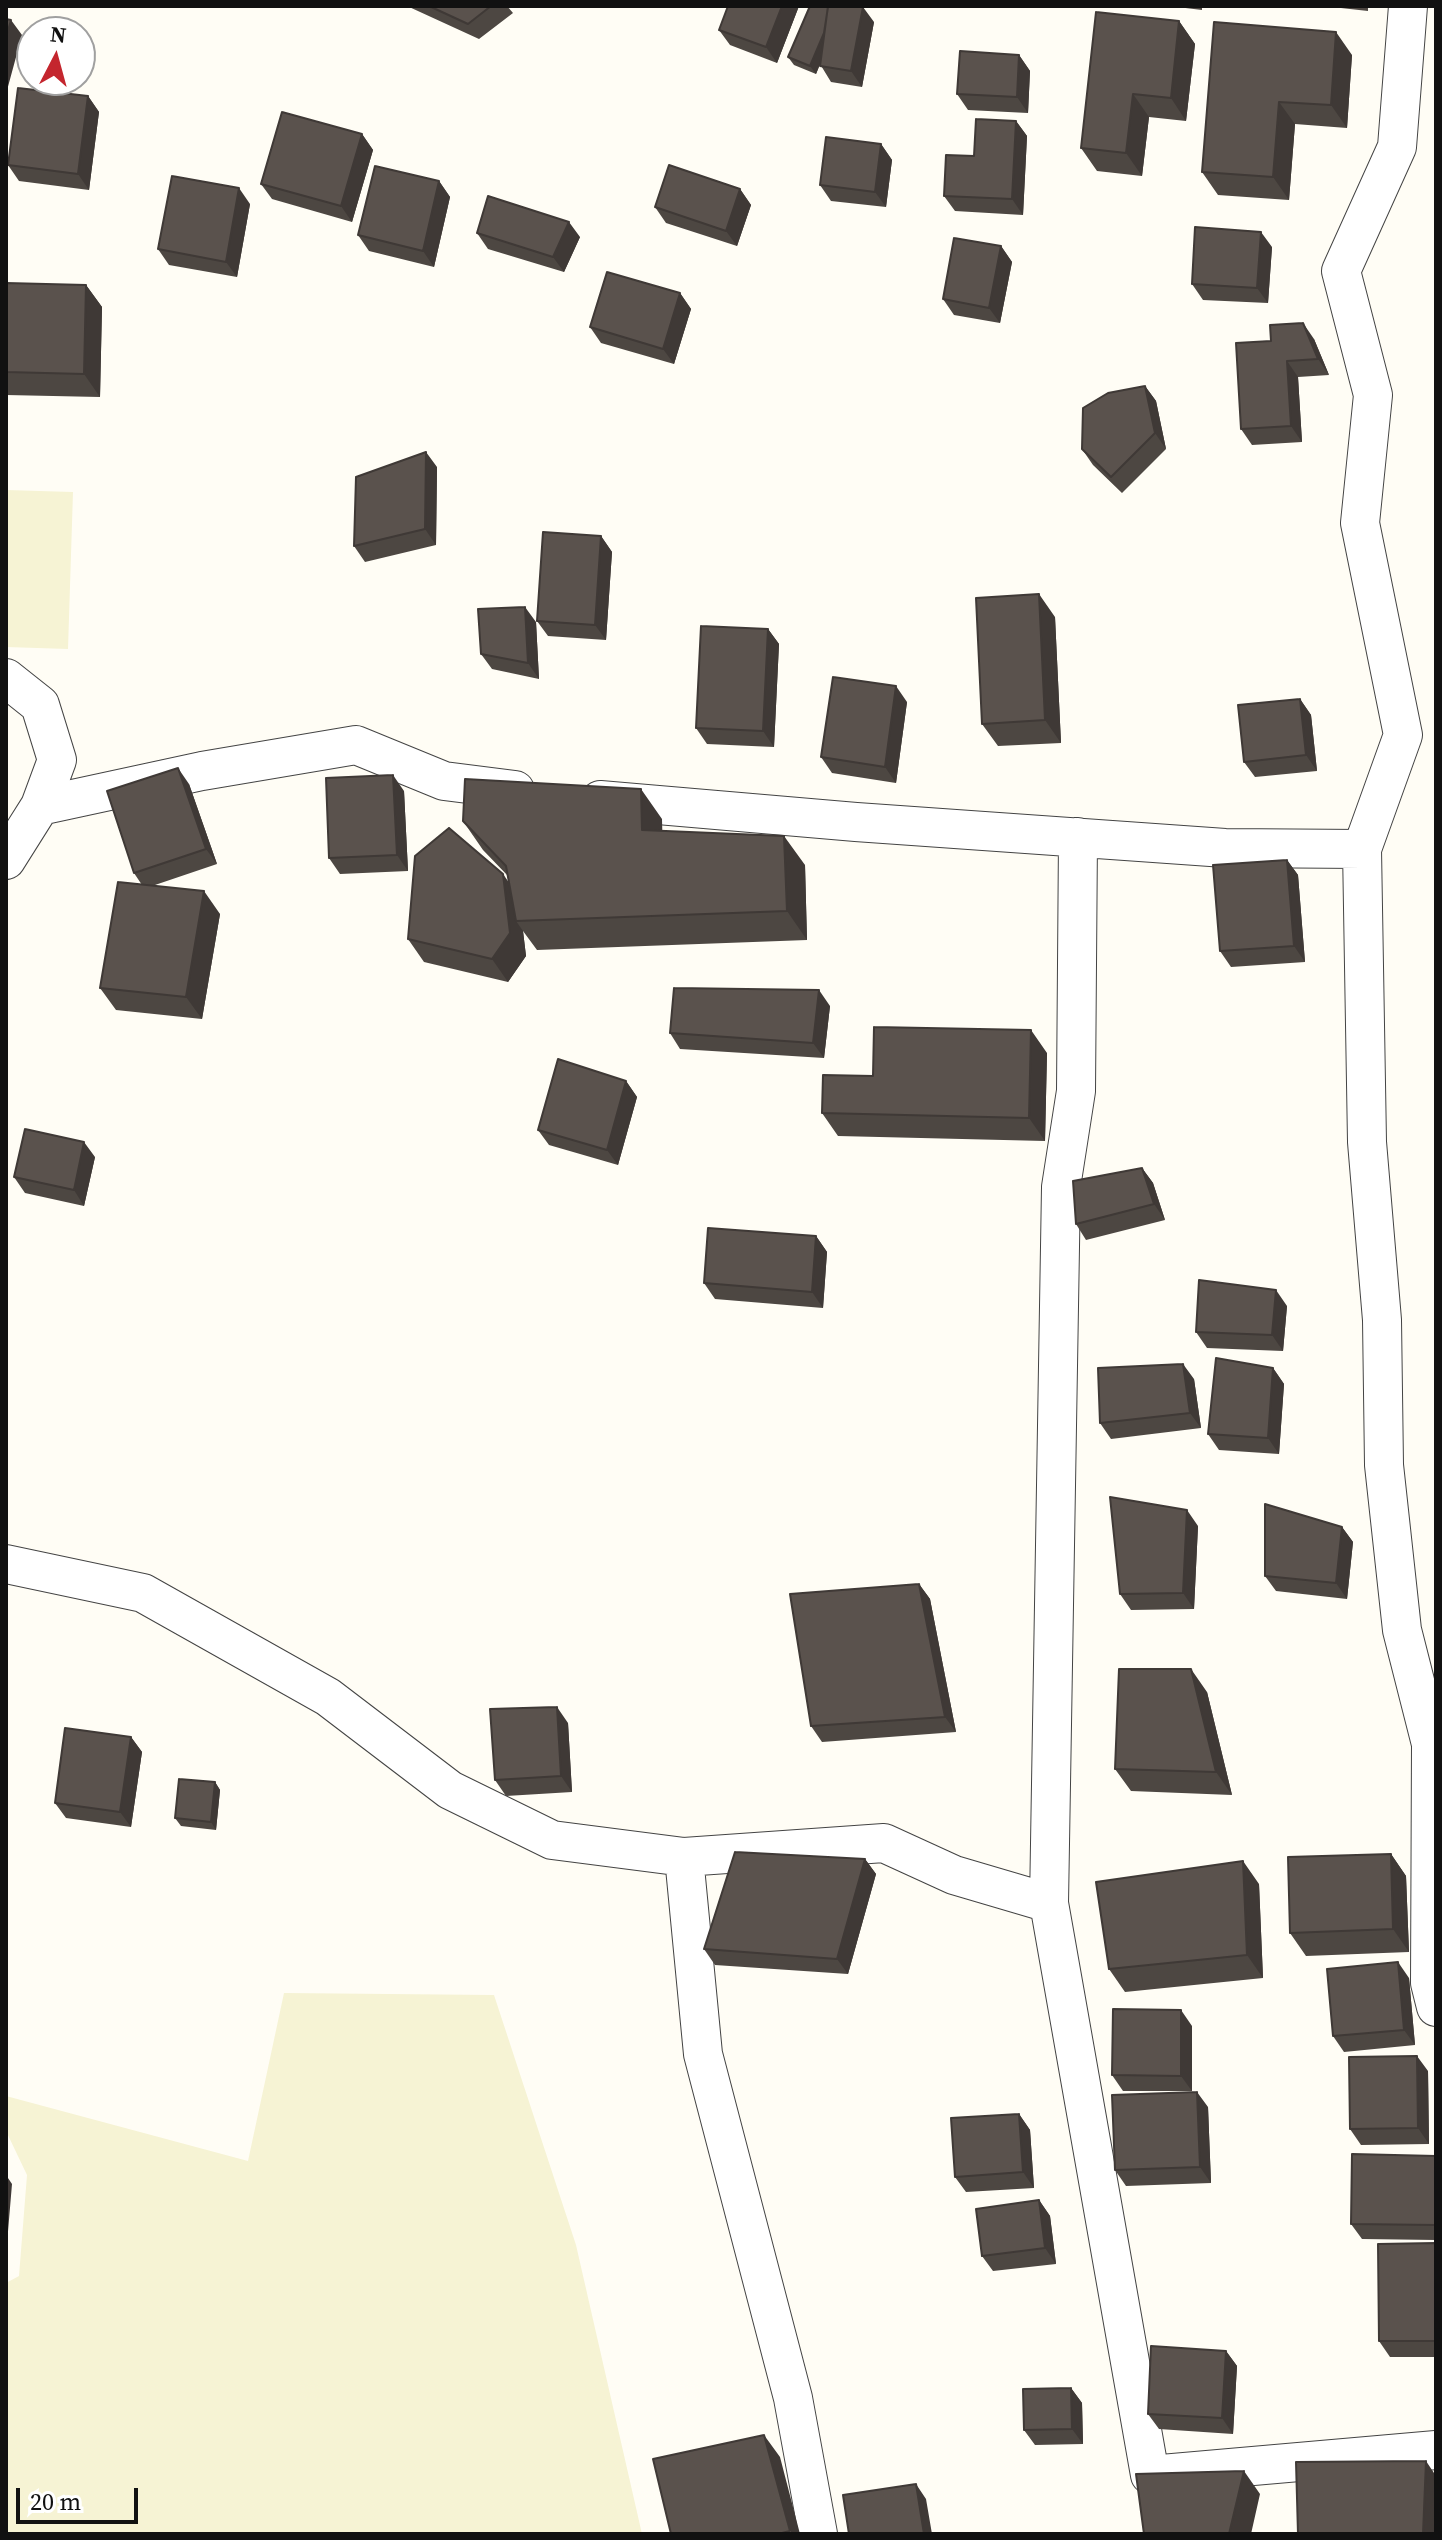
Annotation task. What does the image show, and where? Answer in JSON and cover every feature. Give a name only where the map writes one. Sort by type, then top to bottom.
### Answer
[{"type":"street","points":[[1408,6],[1397,147],[1341,271],[1373,395],[1360,523],[1403,735],[1362,849],[1367,1142],[1382,1320],[1384,1465],[1402,1630],[1431,1744],[1430,1983],[1436,2007]]},
{"type":"street","points":[[6,678],[40,705],[57,760],[40,806],[6,860]]},
{"type":"street","points":[[40,806],[202,771],[356,745],[444,781],[562,796],[856,822],[1225,848],[1362,849]]},
{"type":"street","points":[[1078,837],[1076,1091],[1061,1187],[1049,1903],[1150,2475],[1436,2450]]},
{"type":"street","points":[[6,1564],[143,1593],[328,1697],[450,1790],[552,1840],[684,1857],[884,1843],[954,1875],[1049,1903]]},
{"type":"street","points":[[684,1857],[703,2054],[793,2398],[818,2534]]},
{"type":"shaded area","points":[[6,490],[73,492],[68,649],[6,647]]},
{"type":"shaded area","points":[[284,1993],[494,1995],[576,2245],[642,2534],[6,2534],[6,2283],[19,2276],[27,2175],[6,2131],[6,2096],[248,2161]]},
{"type":"building","points":[[429,6],[491,6],[468,24]]},
{"type":"building","points":[[728,6],[782,6],[766,47],[719,30]]},
{"type":"building","points":[[810,6],[828,7],[824,33],[810,66],[788,57]]},
{"type":"building","points":[[828,6],[863,7],[851,71],[820,66]]},
{"type":"building","points":[[1096,12],[1179,21],[1171,98],[1133,94],[1126,153],[1081,148]]},
{"type":"building","points":[[6,19],[11,20],[6,38]]},
{"type":"building","points":[[1214,22],[1336,32],[1331,105],[1279,102],[1273,177],[1202,172]]},
{"type":"building","points":[[960,51],[1019,55],[1017,97],[957,94]]},
{"type":"building","points":[[17,96],[88,96],[78,174],[8,165]]},
{"type":"building","points":[[282,112],[362,134],[341,206],[261,184]]},
{"type":"building","points":[[976,119],[1016,121],[1012,199],[944,196],[946,155],[974,156]]},
{"type":"building","points":[[826,137],[881,144],[875,192],[820,185]]},
{"type":"building","points":[[669,165],[740,189],[726,231],[655,207]]},
{"type":"building","points":[[375,166],[439,181],[423,251],[358,235]]},
{"type":"building","points":[[172,176],[239,188],[226,262],[158,249]]},
{"type":"building","points":[[488,196],[569,222],[553,257],[477,233]]},
{"type":"building","points":[[1195,227],[1261,232],[1257,288],[1192,284]]},
{"type":"building","points":[[954,238],[1001,246],[989,308],[943,299]]},
{"type":"building","points":[[607,272],[680,293],[663,349],[590,327]]},
{"type":"building","points":[[6,283],[86,285],[84,374],[6,372]]},
{"type":"building","points":[[1303,323],[1318,359],[1287,361],[1291,426],[1241,429],[1236,343],[1271,341],[1270,325]]},
{"type":"building","points":[[1145,386],[1155,433],[1111,477],[1082,449],[1083,408],[1108,393]]},
{"type":"building","points":[[426,452],[425,529],[354,546],[356,477]]},
{"type":"building","points":[[543,532],[601,536],[595,625],[537,621]]},
{"type":"building","points":[[1039,594],[1045,720],[982,724],[976,598]]},
{"type":"building","points":[[525,607],[528,663],[481,654],[478,609]]},
{"type":"building","points":[[701,626],[768,629],[763,731],[696,728]]},
{"type":"building","points":[[833,677],[896,686],[885,767],[821,757]]},
{"type":"building","points":[[1300,699],[1306,755],[1244,762],[1238,705]]},
{"type":"building","points":[[178,768],[206,849],[134,873],[107,791]]},
{"type":"building","points":[[393,775],[397,855],[329,858],[326,778]]},
{"type":"building","points":[[465,779],[641,789],[642,830],[784,836],[787,911],[516,921],[506,866],[463,821]]},
{"type":"building","points":[[449,828],[503,874],[510,933],[492,959],[408,939],[415,856]]},
{"type":"building","points":[[1287,860],[1294,946],[1220,951],[1213,865]]},
{"type":"building","points":[[118,882],[204,891],[186,997],[100,988]]},
{"type":"building","points":[[674,988],[819,990],[813,1043],[670,1033]]},
{"type":"building","points":[[874,1027],[1031,1030],[1029,1118],[822,1113],[823,1075],[873,1076]]},
{"type":"building","points":[[558,1059],[626,1081],[607,1150],[538,1130]]},
{"type":"building","points":[[25,1129],[84,1142],[74,1190],[14,1177]]},
{"type":"building","points":[[1142,1168],[1154,1204],[1076,1224],[1073,1181]]},
{"type":"building","points":[[708,1228],[816,1236],[812,1292],[704,1283]]},
{"type":"building","points":[[1199,1280],[1276,1290],[1272,1335],[1196,1332]]},
{"type":"building","points":[[1216,1358],[1273,1368],[1268,1438],[1208,1434]]},
{"type":"building","points":[[1183,1364],[1190,1413],[1100,1423],[1098,1368]]},
{"type":"building","points":[[1110,1497],[1187,1510],[1183,1593],[1120,1594]]},
{"type":"building","points":[[1265,1504],[1342,1527],[1336,1583],[1265,1576]]},
{"type":"building","points":[[919,1584],[945,1717],[811,1726],[790,1594]]},
{"type":"building","points":[[1119,1669],[1191,1669],[1216,1772],[1115,1769]]},
{"type":"building","points":[[557,1707],[561,1776],[495,1780],[490,1709]]},
{"type":"building","points":[[65,1728],[131,1737],[120,1812],[55,1803]]},
{"type":"building","points":[[179,1779],[215,1782],[211,1822],[175,1818]]},
{"type":"building","points":[[735,1852],[865,1859],[837,1959],[704,1949]]},
{"type":"building","points":[[1391,1854],[1393,1929],[1290,1933],[1288,1857]]},
{"type":"building","points":[[1243,1861],[1247,1955],[1109,1969],[1096,1882]]},
{"type":"building","points":[[1398,1962],[1404,2030],[1333,2036],[1327,1969]]},
{"type":"building","points":[[1113,2009],[1181,2010],[1181,2076],[1112,2075]]},
{"type":"building","points":[[1417,2056],[1418,2128],[1350,2129],[1349,2057]]},
{"type":"building","points":[[1197,2092],[1200,2167],[1115,2170],[1112,2095]]},
{"type":"building","points":[[1019,2114],[1023,2172],[955,2177],[951,2118]]},
{"type":"building","points":[[1352,2154],[1436,2156],[1436,2225],[1351,2224]]},
{"type":"building","points":[[1039,2200],[1045,2248],[982,2256],[976,2209]]},
{"type":"building","points":[[1436,2243],[1436,2341],[1379,2341],[1378,2244]]},
{"type":"building","points":[[1151,2346],[1226,2351],[1222,2418],[1148,2414]]},
{"type":"building","points":[[1071,2388],[1072,2429],[1024,2430],[1023,2389]]},
{"type":"building","points":[[764,2435],[790,2531],[778,2534],[671,2534],[653,2459]]},
{"type":"building","points":[[1426,2461],[1423,2534],[1298,2534],[1296,2462]]},
{"type":"building","points":[[1244,2471],[1229,2534],[1144,2534],[1136,2474]]},
{"type":"building","points":[[916,2484],[924,2534],[849,2534],[843,2495]]}]
